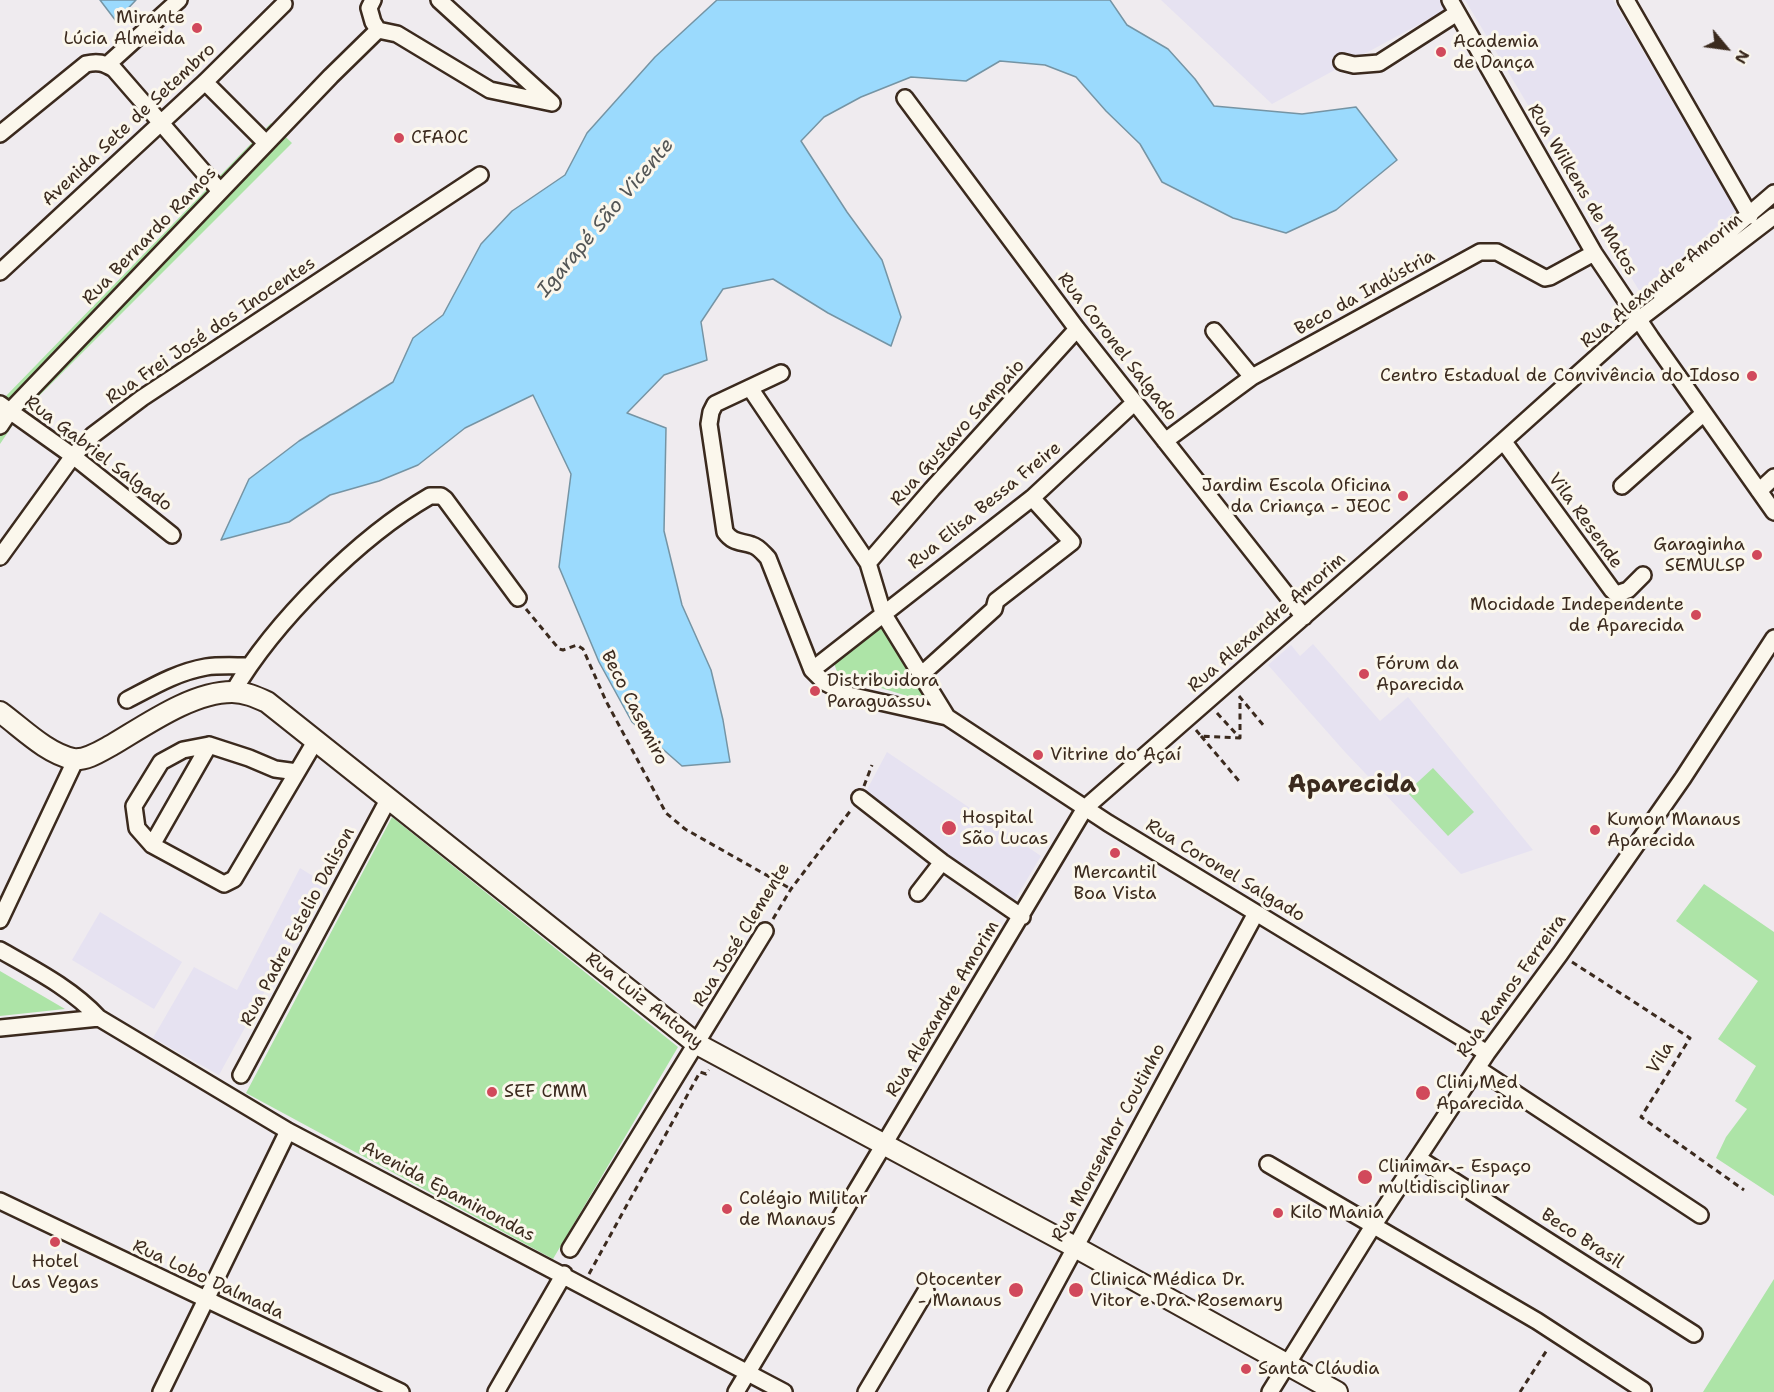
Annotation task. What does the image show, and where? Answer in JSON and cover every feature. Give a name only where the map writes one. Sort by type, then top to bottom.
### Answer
[{"type":"main road","name":"Rua Luiz Antony","points":[[76,759],[100,752],[170,711],[214,694],[233,692],[251,695],[267,702],[697,1044],[1075,1247],[1337,1392]]},
{"type":"main road","points":[[0,712],[44,745],[60,754],[76,759]]},
{"type":"street","points":[[107,65],[179,0]]},
{"type":"street","points":[[373,0],[369,8],[378,30],[397,34],[490,90],[552,103],[439,0]]},
{"type":"street","points":[[1626,0],[1750,216]]},
{"type":"street","name":"Avenida Sete de Setembro","points":[[0,272],[205,82],[284,4]]},
{"type":"street","points":[[1342,62],[1354,65],[1379,63],[1453,7]]},
{"type":"street","name":"Rua Wilkens de Matos","points":[[1453,7],[1594,253],[1636,317],[1774,512]]},
{"type":"street","name":"Rua Bernardo Ramos","points":[[0,426],[5,407],[378,30]]},
{"type":"street","points":[[0,134],[86,64],[95,61],[114,69],[220,191]]},
{"type":"street","points":[[205,82],[266,143]]},
{"type":"street","name":"Rua Coronel Salgado","points":[[905,98],[1077,329],[1304,617]]},
{"type":"street","name":"Rua Frei José dos Inocentes","points":[[0,557],[73,456],[93,435],[142,398],[480,176]]},
{"type":"street","points":[[1636,317],[1774,193]]},
{"type":"street","name":"Rua Alexandre Amorim","points":[[736,1392],[1022,917],[1085,808],[1504,442],[1636,317],[1774,216]]},
{"type":"street","name":"Beco da Indústria","points":[[1165,441],[1252,377],[1480,252],[1486,250],[1497,252],[1545,278],[1594,253]]},
{"type":"street","name":"Rua Gustavo Sampaio","points":[[868,563],[1077,329]]},
{"type":"street","points":[[1214,331],[1252,377]]},
{"type":"street","points":[[781,373],[715,404],[711,412],[709,424],[725,532],[734,541],[761,549],[768,558],[812,670],[824,682],[849,695],[947,717]]},
{"type":"street","points":[[750,388],[868,563],[882,613],[947,717]]},
{"type":"street","name":"Rua Elisa Bessa Freire","points":[[812,670],[1032,498],[1135,402]]},
{"type":"street","name":"Rua Gabriel Salgado","points":[[5,407],[73,456],[172,535]]},
{"type":"street","points":[[1622,486],[1704,413]]},
{"type":"street","name":"Vila Resende","points":[[1504,442],[1616,594],[1623,593],[1643,574]]},
{"type":"street","points":[[1759,491],[1774,477]]},
{"type":"street","points":[[233,692],[248,666],[305,598],[371,538],[430,496],[441,496],[446,499],[518,598]]},
{"type":"street","points":[[922,674],[994,609],[996,601],[1072,542],[1032,498]]},
{"type":"street","name":"Rua Ramos Ferreira","points":[[1270,1392],[1373,1226],[1487,1053],[1560,954],[1683,778],[1774,638]]},
{"type":"street","points":[[127,700],[171,677],[188,672],[206,667],[248,666]]},
{"type":"street","name":"Rua Coronel Salgado","points":[[947,717],[1085,808],[1487,1053]]},
{"type":"street","points":[[297,772],[275,769],[209,745],[183,750],[161,762],[134,806],[137,828],[152,845],[224,884],[234,879],[316,740]]},
{"type":"street","points":[[152,845],[209,745]]},
{"type":"street","points":[[0,920],[76,759]]},
{"type":"street","name":"Rua Padre Estelio Dalison","points":[[241,1075],[389,798]]},
{"type":"street","points":[[860,798],[942,862],[1022,917]]},
{"type":"street","points":[[918,893],[942,862]]},
{"type":"street","name":"Rua Monsenhor Coutinho","points":[[997,1392],[1256,913]]},
{"type":"street","name":"Rua José Clemente","points":[[570,1249],[765,931]]},
{"type":"street","name":"Avenida Epaminondas","points":[[0,950],[68,989],[99,1018],[288,1131],[564,1274],[784,1392]]},
{"type":"street","points":[[0,1028],[99,1018]]},
{"type":"street","points":[[1478,1068],[1700,1215]]},
{"type":"street","points":[[161,1392],[288,1131]]},
{"type":"street","name":"Beco Brasil","points":[[1418,1158],[1694,1334]]},
{"type":"street","points":[[1268,1164],[1537,1321],[1643,1390]]},
{"type":"street","name":"Rua Lobo Dalmada","points":[[0,1202],[401,1392]]},
{"type":"street","points":[[496,1392],[564,1274]]},
{"type":"street","points":[[866,1392],[926,1291]]},
{"type":"path","name":"Beco Casemiro","points":[[518,598],[559,649],[563,650],[577,645],[582,649],[606,700],[666,813],[685,829],[791,890]]},
{"type":"path","points":[[1229,683],[1264,726]]},
{"type":"path","points":[[1239,738],[1240,697]]},
{"type":"path","points":[[1208,702],[1239,738]]},
{"type":"path","points":[[1186,719],[1239,781]]},
{"type":"path","points":[[1201,736],[1239,738]]},
{"type":"path","name":"Rua José Clemente","points":[[765,931],[791,890],[860,798],[872,765]]},
{"type":"path","name":"Vila","points":[[1560,954],[1690,1038],[1641,1117],[1744,1190]]},
{"type":"path","points":[[583,1285],[700,1072],[706,1074],[719,1056]]},
{"type":"path","points":[[1520,1392],[1547,1350]]},
{"type":"shaded area","points":[[1161,0],[1464,0],[1272,104]]},
{"type":"shaded area","points":[[1465,0],[1613,0],[1736,210],[1640,292]]},
{"type":"shaded area","points":[[1313,644],[1380,721],[1408,697],[1533,850],[1461,874],[1345,752],[1268,665],[1291,645],[1300,656]]},
{"type":"shaded area","name":"Hospital São Lucas","points":[[887,752],[1041,856],[1010,908],[862,799]]},
{"type":"shaded area","points":[[300,868],[324,883],[219,1075],[153,1038],[194,967],[237,990]]},
{"type":"shaded area","points":[[100,912],[182,962],[154,1009],[72,960]]},
{"type":"green space","points":[[271,123],[292,143],[19,416],[0,444],[0,394],[5,397]]},
{"type":"green space","points":[[879,625],[926,695],[914,698],[838,675],[833,660]]},
{"type":"green space","points":[[1433,768],[1474,812],[1448,836],[1407,792]]},
{"type":"green space","points":[[392,817],[678,1047],[553,1259],[246,1093]]},
{"type":"green space","points":[[1704,884],[1774,932],[1774,1196],[1716,1158],[1726,1137],[1747,1109],[1735,1101],[1756,1066],[1718,1039],[1758,981],[1676,921]]},
{"type":"green space","points":[[0,971],[65,1009],[0,1016]]},
{"type":"green space","points":[[1774,1279],[1774,1392],[1703,1392]]},
{"type":"water","points":[[100,0],[136,0],[116,21]]},
{"type":"water","name":"Igarapé São Vicente","points":[[717,0],[1110,0],[1127,25],[1168,49],[1195,79],[1214,106],[1302,114],[1356,107],[1397,160],[1336,210],[1286,233],[1233,218],[1162,182],[1140,144],[1076,77],[1045,65],[1000,61],[966,81],[911,77],[861,97],[824,117],[801,141],[847,212],[882,260],[901,317],[891,346],[828,313],[773,279],[723,289],[701,322],[707,360],[664,375],[627,413],[666,428],[664,531],[682,605],[711,670],[730,762],[682,766],[632,722],[599,662],[559,567],[571,474],[533,395],[465,428],[418,465],[379,481],[330,495],[289,522],[221,540],[249,479],[299,441],[393,382],[413,338],[443,315],[481,244],[512,211],[565,175],[587,133],[655,57]]},
{"type":"place","name":"Mirante Lúcia Almeida","points":[[197,28]]},
{"type":"place","name":"Academia de Dança","points":[[1441,52]]},
{"type":"place","name":"CFAOC","points":[[399,138]]},
{"type":"place","name":"Centro Estadual de Convivência do Idoso","points":[[1752,376]]},
{"type":"place","name":"Jardim Escola Oficina da Criança - JEOC","points":[[1403,496]]},
{"type":"place","name":"Garaginha SEMULSP","points":[[1757,555]]},
{"type":"place","name":"Mocidade Independente de Aparecida","points":[[1696,615]]},
{"type":"place","name":"Fórum da Aparecida","points":[[1364,674]]},
{"type":"place","name":"Distribuidora Paraguassu","points":[[815,691]]},
{"type":"place","name":"Vitrine do Açaí","points":[[1038,755]]},
{"type":"place","name":"Hospital São Lucas","points":[[949,828]]},
{"type":"place","name":"Kumon Manaus Aparecida","points":[[1595,830]]},
{"type":"place","name":"Mercantil Boa Vista","points":[[1115,853]]},
{"type":"place","name":"SEF CMM","points":[[492,1092]]},
{"type":"place","name":"Clini Med Aparecida","points":[[1423,1093]]},
{"type":"place","name":"Clinimar - Espaço multidisciplinar","points":[[1365,1177]]},
{"type":"place","name":"Colégio Militar de Manaus","points":[[727,1209]]},
{"type":"place","name":"Kilo Mania","points":[[1278,1213]]},
{"type":"place","name":"Hotel Las Vegas","points":[[55,1242]]},
{"type":"place","name":"Otocenter - Manaus","points":[[1016,1290]]},
{"type":"place","name":"Clinica Médica Dr. Vitor e Dra. Rosemary","points":[[1076,1290]]},
{"type":"place","name":"Santa Cláudia","points":[[1246,1369]]},
{"type":"district","name":"Aparecida","points":[[1352,786]]}]
